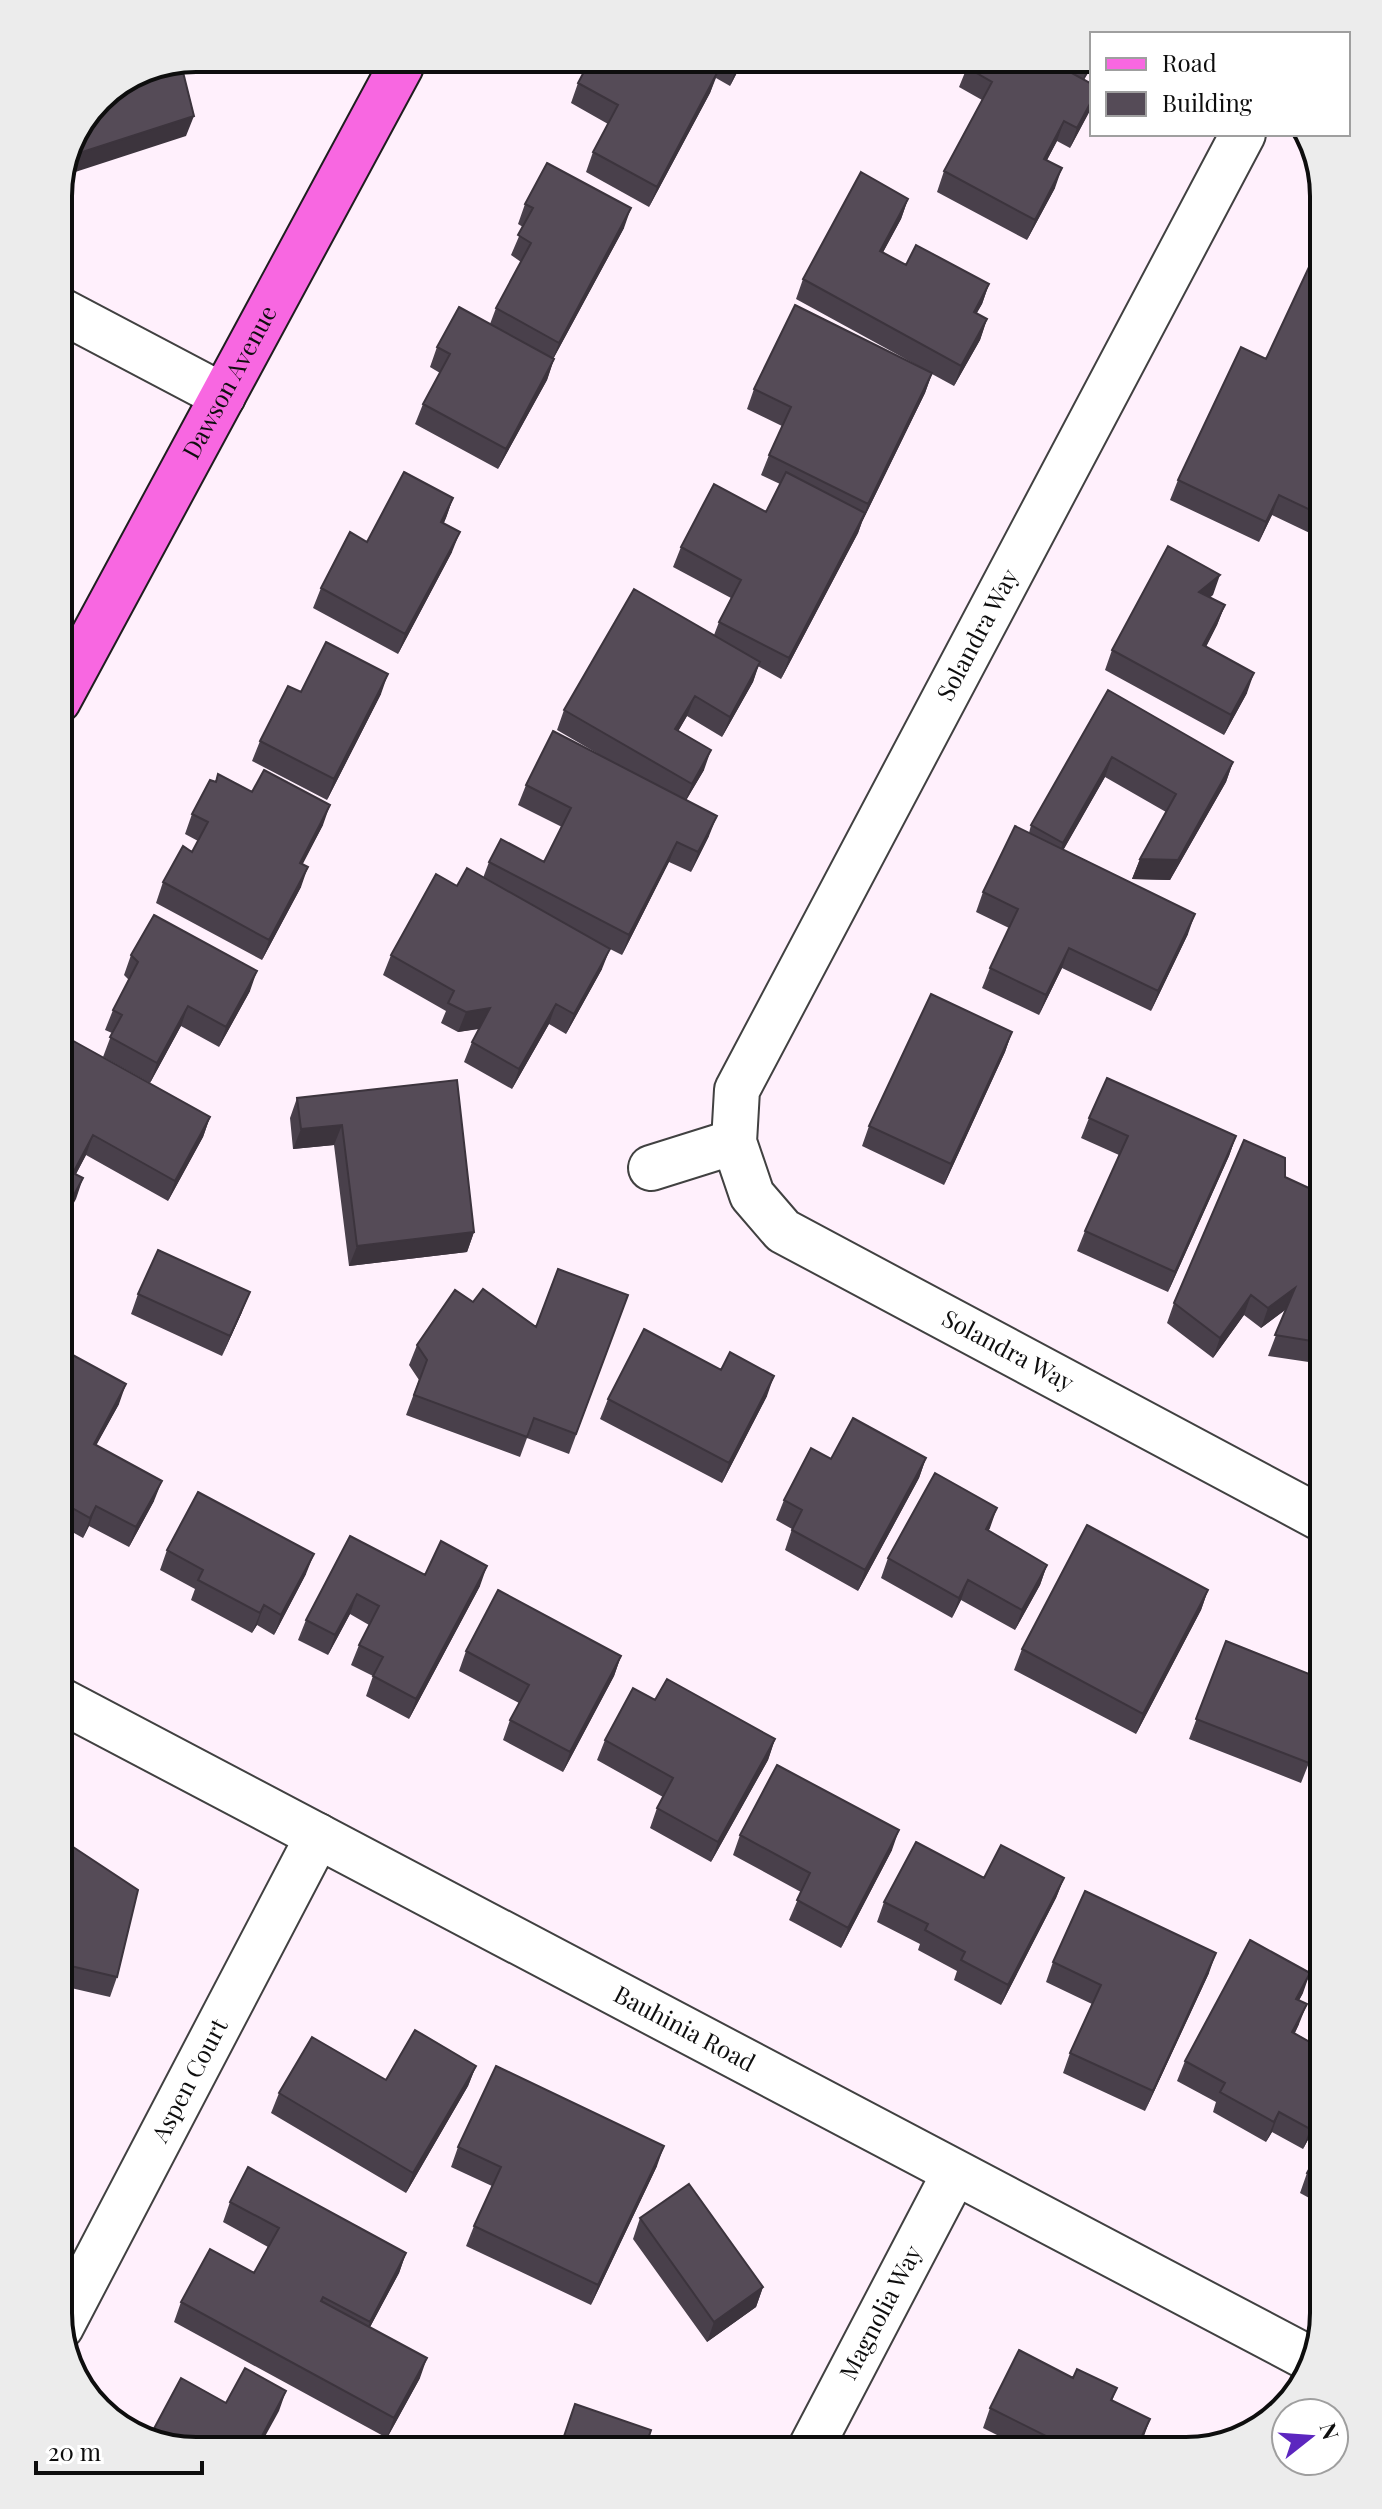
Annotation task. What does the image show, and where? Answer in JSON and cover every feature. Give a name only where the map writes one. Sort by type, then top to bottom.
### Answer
[{"type":"main road","name":"Dawson Avenue","points":[[72,675],[398,72]]},
{"type":"street","name":"Solandra Way","points":[[1242,136],[737,1090],[734,1142],[752,1195],[783,1231],[1310,1513]]},
{"type":"street","points":[[72,316],[223,396]]},
{"type":"street","points":[[651,1168],[734,1142]]},
{"type":"street","name":"Bauhinia Road","points":[[72,1706],[1302,2355]]},
{"type":"street","name":"Aspen Court","points":[[72,2306],[318,1836]]},
{"type":"street","name":"Magnolia Way","points":[[816,2437],[954,2174]]},
{"type":"building","points":[[584,72],[717,73],[657,187],[593,152],[618,105],[578,83]]},
{"type":"building","points":[[975,72],[1070,72],[1090,83],[1090,104],[1077,128],[1064,121],[1044,159],[1062,168],[1035,220],[944,171],[992,82]]},
{"type":"building","points":[[183,73],[194,116],[80,153],[93,127],[108,108],[148,81]]},
{"type":"building","points":[[547,163],[631,208],[559,343],[496,308],[531,243],[518,235],[533,208],[525,204]]},
{"type":"building","points":[[861,172],[908,199],[880,251],[906,265],[916,245],[989,284],[974,312],[987,319],[961,366],[803,279]]},
{"type":"building","points":[[1310,265],[1310,509],[1279,495],[1266,522],[1178,480],[1241,347],[1266,359]]},
{"type":"building","points":[[795,305],[932,373],[868,504],[769,455],[791,407],[754,389]]},
{"type":"building","points":[[459,307],[554,359],[506,449],[423,404],[450,354],[437,347]]},
{"type":"building","points":[[404,472],[453,498],[441,522],[460,532],[405,634],[321,588],[350,532],[367,542]]},
{"type":"building","points":[[786,472],[865,513],[789,658],[719,622],[741,580],[681,547],[714,484],[766,512]]},
{"type":"building","points":[[1168,546],[1220,575],[1199,592],[1225,605],[1203,645],[1254,673],[1231,715],[1112,650]]},
{"type":"building","points":[[634,589],[760,662],[730,717],[695,696],[675,729],[711,750],[692,784],[564,710]]},
{"type":"building","points":[[326,642],[388,674],[334,779],[260,741],[288,686],[301,692]]},
{"type":"building","points":[[1108,690],[1233,762],[1178,860],[1140,859],[1176,794],[1112,757],[1063,843],[1031,825]]},
{"type":"building","points":[[553,731],[717,816],[698,852],[677,842],[629,935],[489,862],[501,839],[544,862],[571,808],[526,785]]},
{"type":"building","points":[[264,770],[330,805],[300,863],[308,867],[269,940],[163,882],[183,846],[192,852],[208,822],[192,814],[210,780],[216,782],[218,774],[252,792]]},
{"type":"building","points":[[1015,826],[1195,914],[1158,991],[1069,948],[1046,995],[990,968],[1018,909],[983,892]]},
{"type":"building","points":[[467,868],[610,949],[574,1014],[556,1004],[519,1069],[472,1042],[490,1008],[466,1012],[448,1003],[454,991],[391,955],[436,874],[457,886]]},
{"type":"building","points":[[154,915],[257,971],[226,1027],[188,1006],[157,1063],[110,1037],[122,1015],[113,1010],[138,962],[131,955]]},
{"type":"building","points":[[931,994],[1012,1032],[951,1164],[869,1126]]},
{"type":"building","points":[[72,1040],[210,1117],[175,1181],[93,1135],[73,1173],[83,1178],[72,1199]]},
{"type":"building","points":[[1107,1078],[1236,1136],[1175,1272],[1085,1231],[1128,1136],[1089,1118]]},
{"type":"building","points":[[457,1080],[474,1232],[357,1246],[342,1125],[301,1129],[297,1098]]},
{"type":"building","points":[[1244,1140],[1285,1158],[1285,1177],[1310,1189],[1310,1341],[1275,1335],[1295,1288],[1268,1308],[1251,1295],[1220,1338],[1174,1303]]},
{"type":"building","points":[[158,1250],[250,1292],[230,1336],[138,1294]]},
{"type":"building","points":[[558,1269],[628,1295],[576,1434],[534,1418],[527,1437],[414,1395],[427,1360],[417,1345],[455,1290],[473,1302],[483,1289],[536,1327]]},
{"type":"building","points":[[644,1329],[721,1370],[730,1352],[774,1376],[729,1463],[608,1399]]},
{"type":"building","points":[[72,1355],[126,1384],[94,1444],[162,1481],[136,1527],[96,1506],[90,1518],[72,1508]]},
{"type":"building","points":[[853,1418],[926,1458],[865,1570],[792,1530],[802,1510],[784,1500],[811,1448],[831,1459]]},
{"type":"building","points":[[935,1473],[997,1508],[986,1529],[1047,1565],[1022,1610],[968,1580],[959,1598],[888,1558]]},
{"type":"building","points":[[198,1492],[314,1554],[281,1615],[264,1605],[260,1613],[198,1580],[203,1570],[167,1550]]},
{"type":"building","points":[[1087,1525],[1208,1590],[1143,1714],[1022,1649]]},
{"type":"building","points":[[350,1536],[425,1575],[441,1541],[487,1566],[416,1699],[373,1676],[383,1657],[359,1645],[379,1606],[357,1594],[335,1635],[306,1620]]},
{"type":"building","points":[[498,1590],[621,1656],[570,1752],[510,1720],[529,1685],[466,1651]]},
{"type":"building","points":[[1226,1641],[1310,1674],[1309,1763],[1196,1719]]},
{"type":"building","points":[[667,1679],[775,1739],[718,1842],[657,1808],[673,1778],[605,1740],[633,1688],[655,1700]]},
{"type":"building","points":[[777,1765],[899,1830],[848,1928],[797,1900],[810,1873],[740,1835]]},
{"type":"building","points":[[916,1842],[984,1878],[1001,1845],[1064,1878],[1008,1985],[961,1960],[965,1952],[925,1930],[928,1924],[884,1902]]},
{"type":"building","points":[[72,1846],[138,1890],[117,1977],[72,1966]]},
{"type":"building","points":[[1085,1891],[1216,1953],[1153,2091],[1070,2053],[1101,1985],[1053,1962]]},
{"type":"building","points":[[1250,1940],[1310,1973],[1296,1999],[1307,2004],[1292,2032],[1310,2042],[1310,2129],[1279,2112],[1274,2122],[1220,2092],[1225,2083],[1185,2061]]},
{"type":"building","points":[[415,2030],[476,2066],[413,2173],[279,2093],[312,2037],[386,2080]]},
{"type":"building","points":[[496,2066],[664,2146],[598,2285],[474,2226],[501,2167],[458,2147]]},
{"type":"building","points":[[248,2167],[406,2253],[370,2322],[323,2297],[321,2301],[427,2358],[394,2418],[181,2302],[210,2249],[254,2273],[279,2228],[230,2202]]},
{"type":"building","points":[[689,2184],[763,2287],[714,2322],[640,2218]]},
{"type":"building","points":[[1019,2350],[1073,2378],[1077,2369],[1117,2388],[1111,2400],[1150,2419],[1142,2437],[1048,2437],[990,2408]]},
{"type":"building","points":[[245,2368],[286,2391],[261,2437],[188,2437],[154,2429],[181,2378],[226,2403]]},
{"type":"building","points":[[575,2404],[651,2430],[649,2437],[564,2437]]}]
